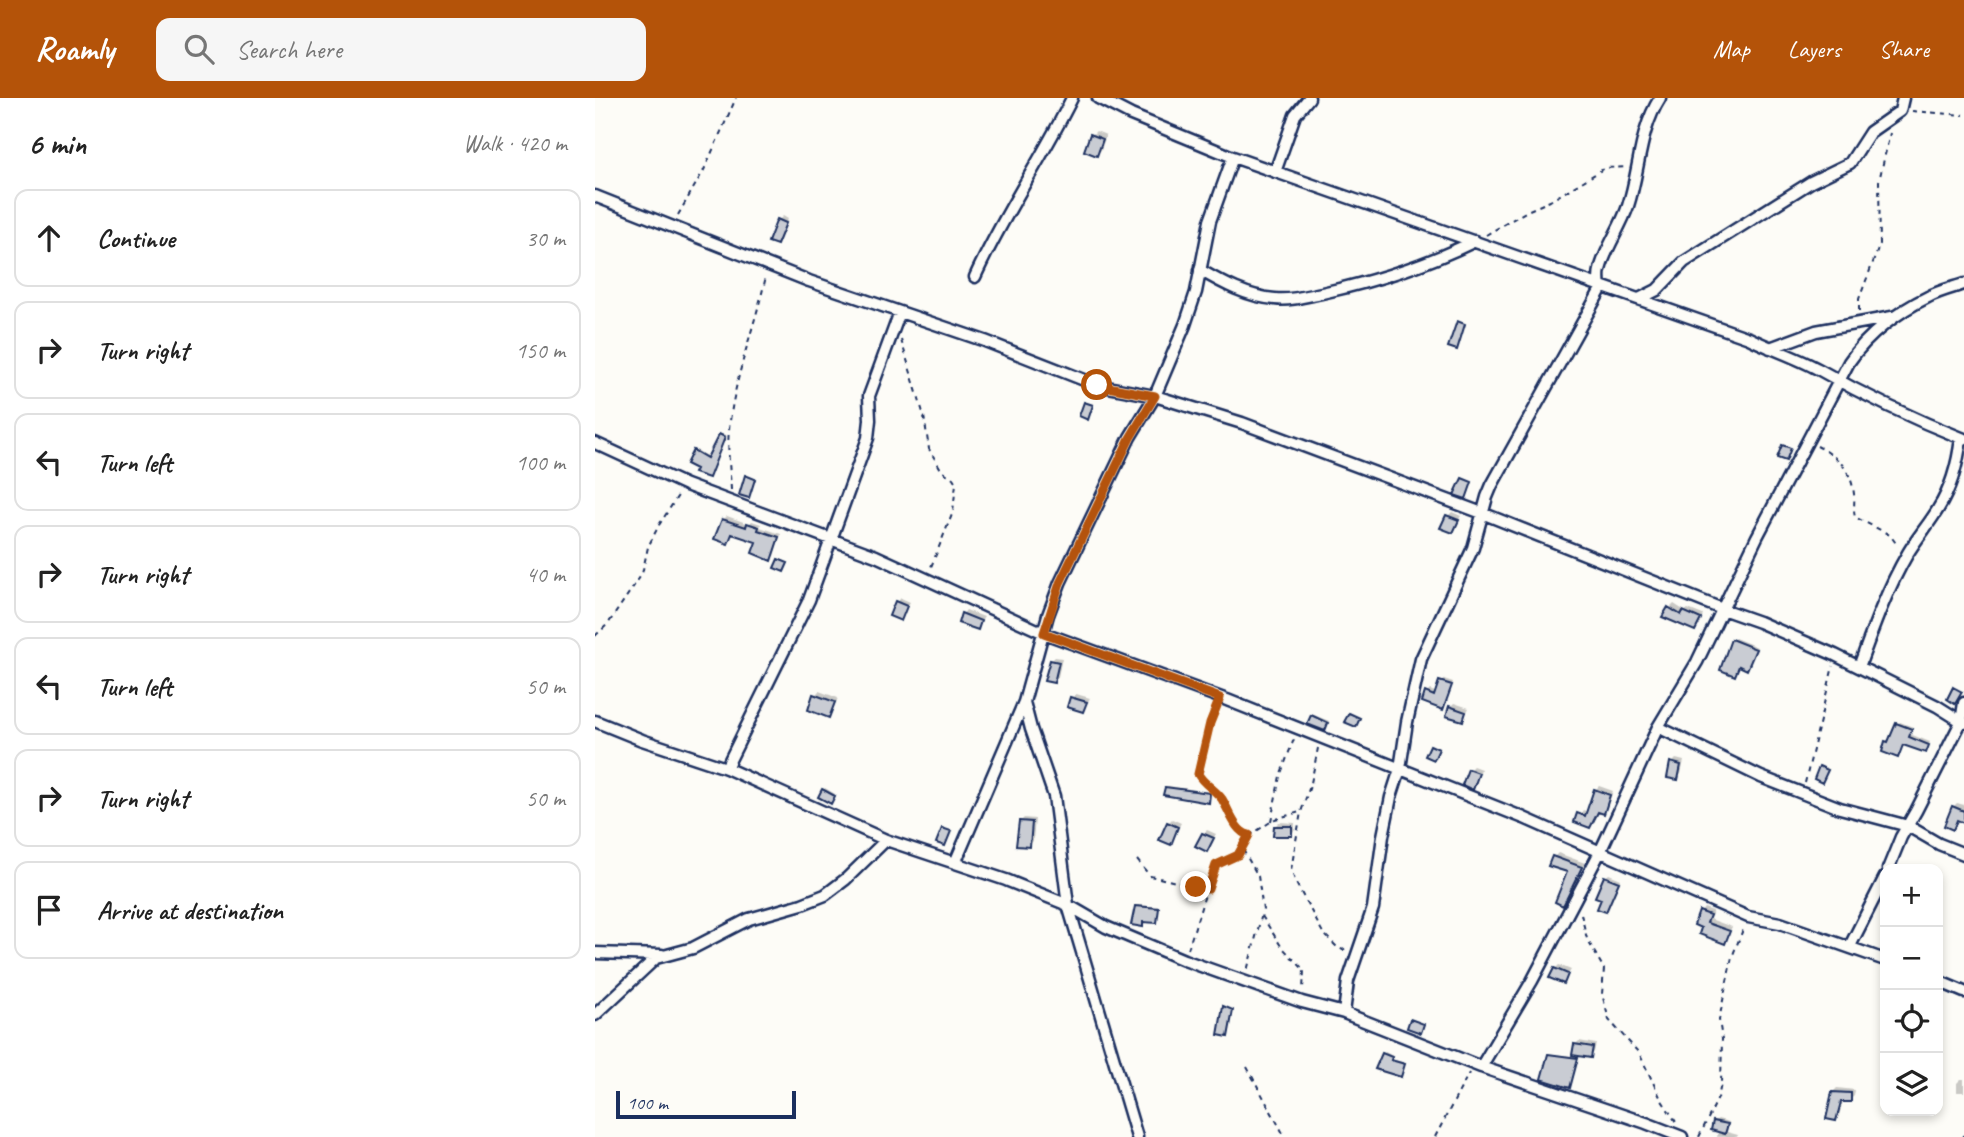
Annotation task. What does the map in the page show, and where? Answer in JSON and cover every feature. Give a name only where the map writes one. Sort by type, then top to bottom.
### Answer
[{"type":"street","points":[[975,277],[988,247],[1035,169],[1072,98]]},
{"type":"street","points":[[1098,98],[1154,125],[1233,157],[1749,338],[1816,368],[1838,382],[1916,420],[1963,438],[1949,487],[1938,509],[1903,562],[1876,617],[1859,667]]},
{"type":"street","points":[[1275,172],[1295,115],[1309,98]]},
{"type":"street","points":[[1344,1013],[1348,981],[1373,908],[1383,836],[1400,769],[1406,722],[1421,659],[1473,548],[1482,513],[1498,474],[1597,297],[1600,269],[1628,207],[1638,169],[1641,143],[1647,123],[1660,98]]},
{"type":"street","points":[[1639,299],[1657,290],[1684,262],[1811,182],[1850,163],[1870,132],[1900,111],[1903,98]]},
{"type":"street","points":[[955,863],[1004,754],[1024,702],[1060,583],[1130,438],[1155,396],[1185,325],[1196,292],[1210,221],[1233,157]]},
{"type":"street","points":[[595,197],[1097,385],[1155,396],[1242,423],[1482,513],[1836,654],[1937,706],[1962,722]]},
{"type":"street","points":[[1200,270],[1221,282],[1261,297],[1287,300],[1389,276],[1475,241]]},
{"type":"street","points":[[1477,1065],[1532,981],[1600,852],[1658,727],[1697,662],[1807,441],[1856,352],[1899,315],[1931,295],[1964,284]]},
{"type":"street","points":[[726,768],[809,600],[868,438],[869,396],[900,313]]},
{"type":"street","points":[[1770,348],[1816,331],[1870,323],[1899,315]]},
{"type":"street","points":[[595,443],[686,485],[876,556],[1044,633],[1220,698],[1524,818],[1748,917],[1780,923],[1880,958]]},
{"type":"street","points":[[1024,702],[1054,796],[1068,905],[1137,1137]]},
{"type":"street","points":[[1890,864],[1901,837],[1962,722],[1964,703]]},
{"type":"street","points":[[595,722],[726,768],[886,840],[1006,880],[1068,905],[1107,927],[1184,960],[1302,1002],[1344,1013],[1477,1065],[1646,1122],[1682,1137]]},
{"type":"street","points":[[1658,727],[1761,777],[1840,808],[1908,826],[1964,855]]},
{"type":"street","points":[[595,953],[663,955],[687,950],[738,924],[825,895],[846,879],[886,840]]},
{"type":"street","points":[[1850,946],[1880,888]]},
{"type":"street","points":[[595,1016],[645,967],[663,955]]},
{"type":"street","points":[[1943,983],[1964,992]]},
{"type":"path","points":[[671,225],[704,170],[736,98]]},
{"type":"path","points":[[1900,111],[1964,115]]},
{"type":"path","points":[[1870,323],[1861,314],[1858,303],[1879,244],[1879,181],[1888,143],[1890,118]]},
{"type":"path","points":[[1475,241],[1527,211],[1551,201],[1605,168],[1638,169]]},
{"type":"path","points":[[731,501],[729,432],[732,409],[768,264]]},
{"type":"path","points":[[894,327],[907,353],[929,449],[942,471],[956,483],[949,525],[925,578]]},
{"type":"path","points":[[1807,441],[1835,455],[1841,461],[1847,469],[1854,494],[1855,517],[1890,536],[1898,547],[1903,562]]},
{"type":"path","points":[[595,636],[608,624],[642,575],[648,547],[659,525],[686,485]]},
{"type":"path","points":[[1803,793],[1836,654]]},
{"type":"path","points":[[1220,698],[1210,723],[1198,774],[1220,795],[1240,831],[1249,835]]},
{"type":"path","points":[[1271,822],[1280,776],[1297,728]]},
{"type":"path","points":[[1320,737],[1311,783],[1301,812],[1292,865],[1294,878],[1323,933],[1336,947],[1343,950],[1350,943],[1360,942]]},
{"type":"path","points":[[1184,960],[1216,865],[1238,855],[1249,835],[1271,822],[1301,812]]},
{"type":"path","points":[[1242,849],[1259,880],[1262,916],[1244,980]]},
{"type":"path","points":[[1137,860],[1150,876],[1208,889]]},
{"type":"path","points":[[1579,892],[1581,919],[1587,939],[1604,969],[1602,994],[1609,1020],[1639,1053],[1661,1099],[1678,1124]]},
{"type":"path","points":[[1262,916],[1281,946],[1304,970],[1302,1002]]},
{"type":"path","points":[[1699,1137],[1718,1098],[1722,1039],[1719,1020],[1732,957],[1748,917]]},
{"type":"path","points":[[1435,1137],[1477,1065]]},
{"type":"path","points":[[1247,1067],[1285,1137]]},
{"type":"building","points":[[1090,134],[1103,139],[1097,156],[1084,151]]},
{"type":"building","points":[[777,219],[786,223],[777,245],[768,242]]},
{"type":"building","points":[[1457,321],[1465,324],[1457,350],[1448,347]]},
{"type":"building","points":[[1084,402],[1093,405],[1088,420],[1079,416]]},
{"type":"building","points":[[719,434],[725,437],[709,478],[694,473],[696,469],[686,464],[693,450],[707,458]]},
{"type":"building","points":[[1782,445],[1791,448],[1786,461],[1777,458]]},
{"type":"building","points":[[745,475],[755,479],[749,498],[739,495]]},
{"type":"building","points":[[1462,478],[1472,482],[1466,499],[1454,495]]},
{"type":"building","points":[[1446,515],[1459,520],[1453,533],[1440,528]]},
{"type":"building","points":[[722,519],[746,527],[747,523],[779,537],[771,561],[752,553],[756,542],[732,534],[728,544],[714,539]]},
{"type":"building","points":[[778,559],[788,563],[784,572],[774,568]]},
{"type":"building","points":[[895,601],[907,606],[901,621],[889,616]]},
{"type":"building","points":[[1668,607],[1681,615],[1683,611],[1701,619],[1695,631],[1662,617]]},
{"type":"building","points":[[961,613],[981,621],[978,630],[958,623]]},
{"type":"building","points":[[1731,639],[1756,649],[1747,670],[1739,666],[1735,676],[1720,670]]},
{"type":"building","points":[[1050,660],[1059,662],[1054,683],[1044,681]]},
{"type":"building","points":[[1439,681],[1452,685],[1443,710],[1422,702],[1425,692],[1434,696]]},
{"type":"building","points":[[1953,687],[1962,692],[1955,704],[1947,699]]},
{"type":"building","points":[[813,694],[835,702],[829,718],[808,710]]},
{"type":"building","points":[[1070,697],[1087,702],[1083,712],[1067,707]]},
{"type":"building","points":[[1449,706],[1466,712],[1463,721],[1446,716]]},
{"type":"building","points":[[1349,713],[1360,718],[1356,727],[1344,722]]},
{"type":"building","points":[[1311,715],[1328,723],[1325,731],[1307,724]]},
{"type":"building","points":[[1896,723],[1912,729],[1909,737],[1929,745],[1926,753],[1903,745],[1898,758],[1882,752]]},
{"type":"building","points":[[1430,745],[1439,749],[1434,760],[1425,756]]},
{"type":"building","points":[[1670,762],[1681,765],[1678,780],[1667,778]]},
{"type":"building","points":[[1819,766],[1828,770],[1822,783],[1814,779]]},
{"type":"building","points":[[1468,769],[1479,773],[1473,790],[1462,785]]},
{"type":"building","points":[[1165,787],[1210,793],[1209,803],[1163,795]]},
{"type":"building","points":[[822,789],[835,796],[831,804],[818,797]]},
{"type":"building","points":[[1594,789],[1610,795],[1604,814],[1598,812],[1590,828],[1574,822],[1577,813],[1585,816]]},
{"type":"building","points":[[1952,806],[1964,811],[1964,823],[1957,820],[1953,830],[1944,826]]},
{"type":"building","points":[[1019,821],[1032,822],[1030,847],[1016,846]]},
{"type":"building","points":[[1167,822],[1178,827],[1171,845],[1159,840]]},
{"type":"building","points":[[1274,826],[1292,826],[1292,836],[1273,836]]},
{"type":"building","points":[[942,828],[951,831],[945,846],[936,843]]},
{"type":"building","points":[[1202,833],[1214,838],[1207,852],[1195,846]]},
{"type":"building","points":[[1552,856],[1582,867],[1563,906],[1555,902],[1567,872],[1548,866]]},
{"type":"building","points":[[1604,876],[1619,882],[1606,912],[1597,909],[1601,899],[1595,897]]},
{"type":"building","points":[[1135,906],[1159,908],[1157,923],[1143,922],[1143,927],[1131,925]]},
{"type":"building","points":[[1699,911],[1710,915],[1707,923],[1730,931],[1725,944],[1699,934],[1701,928],[1694,925]]},
{"type":"building","points":[[1554,968],[1568,974],[1564,984],[1549,978]]},
{"type":"building","points":[[1223,1006],[1233,1010],[1228,1037],[1218,1035]]},
{"type":"building","points":[[1410,1019],[1424,1024],[1421,1033],[1407,1028]]},
{"type":"building","points":[[1574,1044],[1593,1047],[1591,1058],[1572,1055]]},
{"type":"building","points":[[1382,1053],[1392,1057],[1391,1060],[1405,1064],[1401,1077],[1375,1069]]},
{"type":"building","points":[[1548,1054],[1578,1058],[1570,1088],[1541,1079]]},
{"type":"building","points":[[1832,1092],[1851,1093],[1851,1102],[1841,1102],[1836,1121],[1826,1119]]},
{"type":"building","points":[[1713,1121],[1728,1124],[1725,1134],[1711,1130]]},
{"type":"route","points":[[1097,385],[1155,396],[1130,438],[1060,583],[1044,633],[1220,698],[1210,723],[1198,774],[1220,795],[1240,831],[1249,835],[1238,855],[1213,868],[1208,889],[1196,887]]}]
